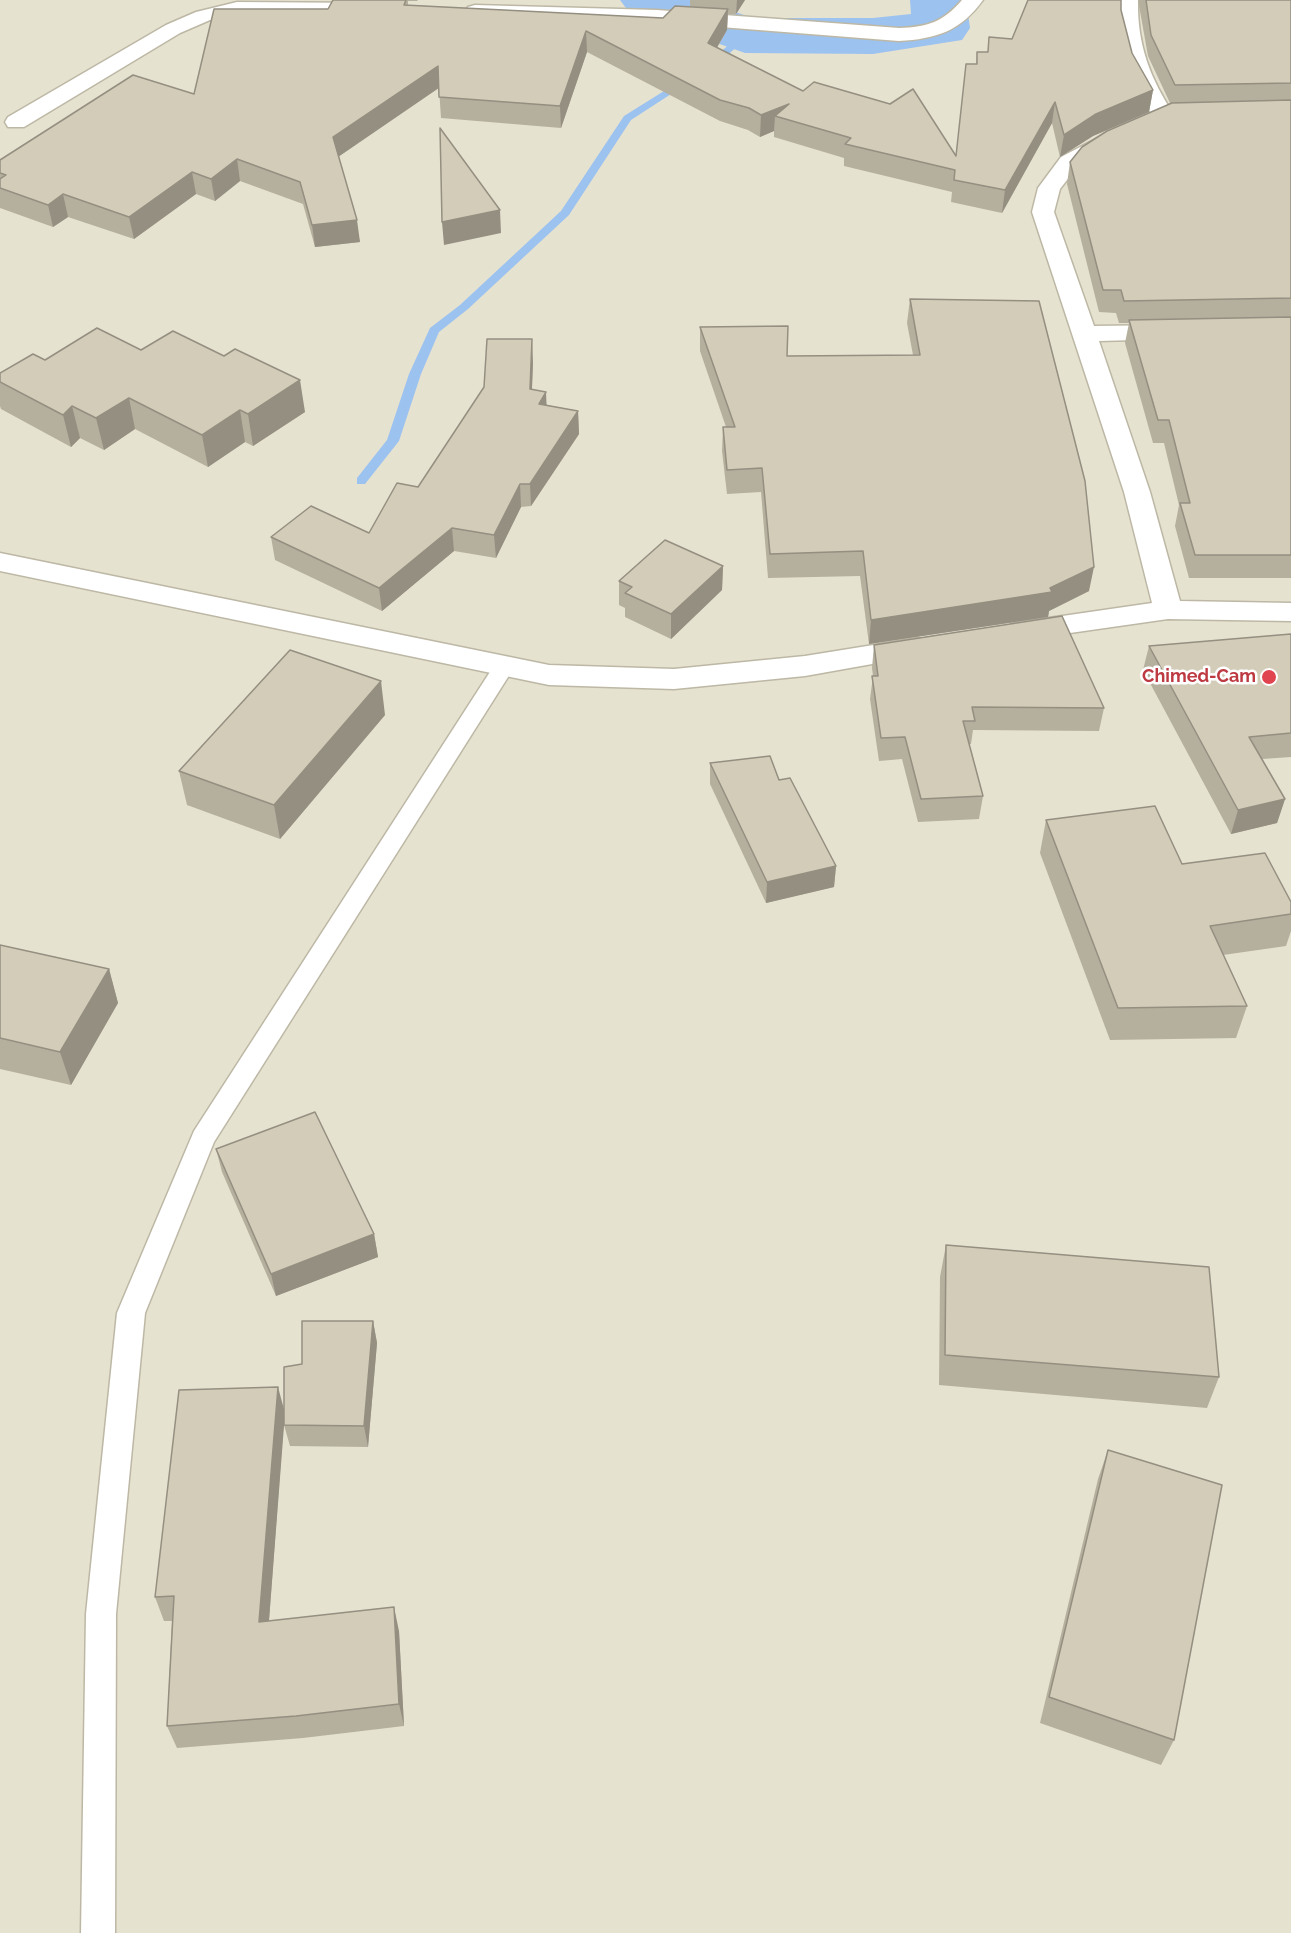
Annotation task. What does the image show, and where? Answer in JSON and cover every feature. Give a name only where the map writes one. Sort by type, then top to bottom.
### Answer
[{"type":"street","points":[[454,11],[555,11],[708,19],[895,33],[933,31],[956,22],[973,0]]},
{"type":"street","points":[[1128,0],[1126,26],[1132,60],[1144,86],[1147,123]]},
{"type":"street","points":[[5,124],[172,29],[203,16],[237,8],[386,10]]},
{"type":"street","points":[[1168,610],[1137,492],[1043,212],[1049,188],[1069,162],[1094,146],[1147,123],[1187,115]]},
{"type":"street","points":[[1084,334],[1199,332]]},
{"type":"street","points":[[0,562],[549,675],[674,679],[805,666],[945,643]]},
{"type":"street","points":[[992,635],[1168,610],[1291,612]]},
{"type":"lane","points":[[98,1933],[101,1614],[131,1313],[203,1138],[504,666]]},
{"type":"shaded area","points":[[0,0],[1291,0],[1291,1933],[0,1933]]},
{"type":"building","points":[[333,0],[406,0],[404,5],[663,18],[675,6],[728,9],[708,43],[803,91],[814,82],[890,104],[913,89],[956,156],[966,64],[977,64],[977,52],[988,52],[989,37],[1012,39],[1028,0],[1121,0],[1121,10],[1132,53],[1153,90],[1096,114],[1064,135],[1055,102],[1005,190],[954,180],[955,170],[845,144],[851,138],[775,116],[789,104],[761,115],[749,108],[720,100],[586,31],[560,106],[439,97],[438,66],[333,137],[357,220],[312,225],[300,182],[237,159],[211,179],[192,172],[129,217],[63,194],[48,205],[0,188],[0,179],[6,175],[0,173],[0,160],[133,75],[194,94],[214,9],[328,9]]},
{"type":"building","points":[[1146,0],[1291,0],[1291,83],[1175,85],[1151,35]]},
{"type":"building","points":[[1291,100],[1291,298],[1124,301],[1121,290],[1103,290],[1070,162],[1082,147],[1107,131],[1172,103]]},
{"type":"building","points":[[440,128],[500,210],[442,222]]},
{"type":"building","points":[[910,299],[1039,301],[1085,481],[1094,567],[1050,588],[1052,592],[871,620],[863,551],[770,554],[762,468],[727,470],[723,427],[735,427],[700,327],[788,326],[787,356],[920,355]]},
{"type":"building","points":[[1291,317],[1291,555],[1195,555],[1180,503],[1190,503],[1169,420],[1158,420],[1129,320]]},
{"type":"building","points":[[97,328],[141,350],[173,331],[224,356],[235,349],[300,380],[248,414],[240,410],[202,435],[129,398],[96,418],[72,406],[63,415],[0,382],[0,373],[33,354],[45,360]]},
{"type":"building","points":[[487,339],[532,339],[530,389],[546,392],[539,404],[578,411],[530,484],[520,484],[494,535],[452,528],[379,588],[271,537],[311,506],[369,533],[397,483],[418,487],[484,387]]},
{"type":"building","points":[[665,540],[723,566],[671,614],[625,593],[632,587],[619,581]]},
{"type":"building","points":[[1062,616],[1104,708],[972,707],[975,721],[963,721],[983,796],[921,799],[905,737],[881,738],[872,676],[878,676],[874,645]]},
{"type":"building","points":[[1291,634],[1291,733],[1249,737],[1285,799],[1238,810],[1149,646]]},
{"type":"building","points":[[290,650],[381,681],[274,805],[179,771]]},
{"type":"building","points":[[770,756],[779,780],[790,778],[836,866],[767,882],[710,763]]},
{"type":"building","points":[[1155,806],[1182,864],[1265,853],[1291,902],[1291,914],[1210,926],[1247,1006],[1118,1008],[1046,820]]},
{"type":"building","points":[[0,945],[109,969],[60,1052],[0,1038]]},
{"type":"building","points":[[315,1112],[374,1234],[271,1274],[216,1149]]},
{"type":"building","points":[[946,1245],[1209,1267],[1219,1377],[945,1355]]},
{"type":"building","points":[[302,1321],[373,1321],[364,1426],[284,1425],[284,1367],[302,1364]]},
{"type":"building","points":[[278,1387],[259,1622],[394,1607],[399,1704],[296,1716],[167,1726],[174,1596],[155,1597],[179,1390]]},
{"type":"building","points":[[1108,1450],[1222,1485],[1174,1740],[1049,1697]]},
{"type":"waterway","points":[[649,0],[745,35],[873,36],[941,28],[938,0]]},
{"type":"waterway","points":[[710,66],[745,35]]},
{"type":"waterway","points":[[361,481],[393,441],[415,374],[434,330],[464,307],[565,213],[627,118],[683,83]]},
{"type":"place","name":"Chimed-Cam","points":[[1269,677]]}]
